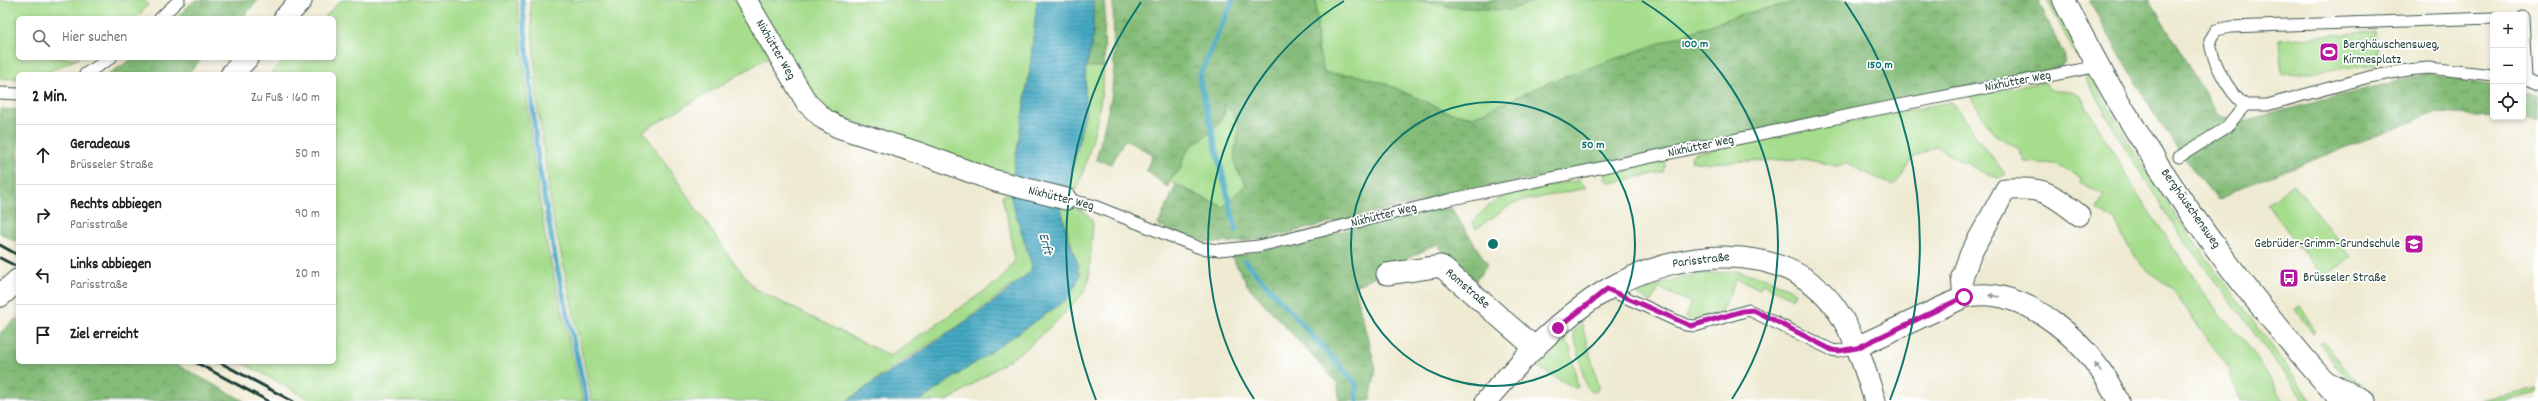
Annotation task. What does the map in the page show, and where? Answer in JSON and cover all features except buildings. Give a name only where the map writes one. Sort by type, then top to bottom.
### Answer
[{"type":"main road","points":[[287,16],[301,0]]},
{"type":"main road","name":"Berghäuschensweg","points":[[2064,0],[2099,66],[2146,145],[2210,239],[2249,292],[2342,401]]},
{"type":"main road","points":[[234,72],[245,60]]},
{"type":"main road","points":[[0,296],[16,282]]},
{"type":"street","name":"Nixhütter Weg","points":[[746,0],[807,103],[824,118],[838,127],[1008,185],[1066,199]]},
{"type":"street","points":[[1964,297],[1962,277],[1971,253],[2006,189],[2033,188],[2050,193],[2079,215]]},
{"type":"street","name":"Parisstraße","points":[[1486,401],[1534,348],[1607,289],[1663,266],[1727,256],[1746,258],[1780,266],[1804,278],[1834,306],[1857,348],[1875,401]]},
{"type":"street","name":"Romstraße","points":[[1387,274],[1441,266],[1534,348]]},
{"type":"street","points":[[1857,348],[1964,297],[1973,295],[1996,296],[2031,308],[2053,321],[2077,341],[2097,365],[2118,401]]},
{"type":"street","points":[[2323,380],[2330,401]]},
{"type":"street","points":[[2323,380],[2365,401]]},
{"type":"lane","points":[[162,16],[179,0]]},
{"type":"lane","points":[[2490,18],[2220,28],[2211,36],[2211,47],[2221,73],[2233,94],[2245,105],[2267,105],[2369,77],[2408,70],[2429,68],[2490,75]]},
{"type":"lane","points":[[88,72],[108,60]]},
{"type":"lane","name":"Nixhütter Weg","points":[[1066,199],[1092,205],[1200,248],[1219,250],[1259,246],[1452,199],[1874,110],[2099,66]]},
{"type":"lane","points":[[2526,79],[2538,84]]},
{"type":"lane","points":[[0,93],[16,94]]},
{"type":"lane","points":[[2179,157],[2227,127],[2245,105]]},
{"type":"lane","points":[[1607,289],[1686,326],[1695,326],[1743,311],[1754,310],[1832,350],[1838,351],[1857,348]]},
{"type":"green space","points":[[0,0],[144,0],[148,5],[138,16],[16,16],[16,60],[74,60],[48,72],[16,72],[16,78],[0,79]]},
{"type":"green space","points":[[195,0],[258,0],[244,16],[178,16]]},
{"type":"green space","points":[[341,0],[517,0],[533,158],[547,247],[583,401],[313,401],[245,364],[336,364],[336,72],[272,72],[284,60],[336,60],[336,16],[326,16]]},
{"type":"green space","points":[[530,0],[741,0],[772,55],[643,131],[728,255],[755,289],[890,356],[999,281],[1014,262],[1010,228],[1002,197],[1006,194],[1010,195],[1032,266],[1030,272],[960,325],[899,363],[847,401],[592,401],[552,212],[538,109]]},
{"type":"green space","points":[[752,0],[1037,0],[1030,68],[1012,178],[841,122],[813,100]]},
{"type":"green space","points":[[1093,0],[1105,0],[1104,67],[1086,67],[1093,38]]},
{"type":"green space","points":[[1113,0],[1316,0],[1318,49],[1324,73],[1355,75],[1384,83],[1448,112],[1473,117],[1550,82],[1742,14],[1806,0],[2038,0],[2065,57],[2064,63],[2058,68],[1361,215],[1255,240],[1213,242],[1190,239],[1158,225],[1176,185],[1223,207],[1246,184],[1239,174],[1234,158],[1239,128],[1232,113],[1223,103],[1226,110],[1217,127],[1190,147],[1183,159],[1181,168],[1169,181],[1168,188],[1146,170],[1153,154],[1124,140],[1112,164],[1096,160],[1111,99],[1114,69]]},
{"type":"green space","points":[[1316,0],[1417,0],[1451,7],[1509,10],[1539,0],[1806,0],[1742,14],[1550,82],[1473,117],[1448,112],[1384,83],[1355,75],[1324,73],[1318,49]]},
{"type":"green space","points":[[1417,0],[1539,0],[1509,10],[1451,7]]},
{"type":"green space","points":[[2047,0],[2052,0],[2078,52],[2076,56]]},
{"type":"green space","points":[[2089,0],[2150,0],[2217,114],[2235,123],[2428,73],[2490,85],[2490,116],[2435,113],[2247,185],[2218,200],[2181,154],[2133,78]]},
{"type":"green space","name":"Berghäuschensweg, Kirmesplatz","points":[[2376,31],[2379,65],[2282,75],[2279,40]]},
{"type":"green space","points":[[131,60],[201,60],[189,72],[111,72]]},
{"type":"green space","points":[[1086,67],[1104,67],[1101,99],[1087,160],[1077,190],[1067,191],[1085,113]]},
{"type":"green space","points":[[2086,75],[2090,75],[2145,170],[2173,212],[2312,401],[2305,401],[2184,240],[2129,155],[2085,77]]},
{"type":"green space","points":[[2044,82],[2050,89],[2071,91],[2081,97],[2136,192],[2220,316],[2239,335],[2255,356],[2283,401],[2241,401],[2226,364],[2171,288],[2141,265],[2123,238],[2115,221],[2097,209],[2104,195],[2080,182],[2081,178],[2055,164],[2025,162],[2019,149],[1994,134],[1970,96]]},
{"type":"green space","points":[[2526,93],[2538,95],[2538,119],[2526,118]]},
{"type":"green space","points":[[1222,102],[1236,115],[1240,135],[1236,151],[1236,167],[1246,184],[1223,207],[1169,181],[1181,168],[1183,159],[1190,147],[1217,127]]},
{"type":"green space","points":[[1950,102],[1961,113],[1974,134],[2005,174],[1999,178],[1988,175],[1936,147],[1914,157],[1898,181],[1892,185],[1847,164],[1836,166],[1804,159],[1699,163],[1692,161],[1691,157],[1694,153]]},
{"type":"green space","points":[[0,109],[16,110],[16,240],[15,241],[0,233]]},
{"type":"green space","points":[[1661,161],[1666,163],[1663,172],[1610,183],[1605,179],[1606,171]]},
{"type":"green space","points":[[1580,180],[1586,188],[1513,203],[1476,229],[1473,222],[1486,208],[1506,194]]},
{"type":"green space","points":[[2294,184],[2351,257],[2324,278],[2267,204]]},
{"type":"green space","points":[[1067,206],[1082,211],[1091,218],[1093,222],[1089,279],[1084,292],[1061,317],[1028,347],[948,401],[920,401],[1069,298],[1080,273],[1077,273],[1077,266],[1061,210],[1061,207]]},
{"type":"green space","points":[[1438,209],[1452,209],[1488,265],[1474,282],[1436,244],[1354,287],[1376,369],[1370,401],[1339,401],[1338,384],[1248,286],[1232,257]]},
{"type":"green space","points":[[1735,271],[1767,278],[1795,292],[1792,298],[1762,284],[1760,289],[1737,278],[1721,312],[1694,320],[1685,317],[1691,303],[1659,288],[1652,302],[1636,294],[1681,277]]},
{"type":"green space","points":[[2300,306],[2316,332],[2313,334],[2295,309]]},
{"type":"green space","points":[[16,319],[16,364],[176,364],[244,401],[0,401],[0,333]]},
{"type":"green space","points":[[1582,325],[1599,387],[1596,392],[1589,391],[1586,385],[1573,332]]},
{"type":"green space","points":[[1565,340],[1570,347],[1578,387],[1575,388],[1537,367],[1552,350]]},
{"type":"green space","points":[[2323,341],[2354,379],[2374,393],[2371,397],[2336,367],[2320,343]]},
{"type":"green space","points":[[2538,388],[2538,393],[2503,401],[2481,401]]},
{"type":"water","name":"Erft","points":[[1037,0],[1093,0],[1093,38],[1085,72],[1085,113],[1068,190],[1061,207],[1067,235],[1079,266],[1077,272],[1081,273],[1069,298],[920,401],[847,401],[987,307],[1030,272],[1032,266],[1010,195],[1030,68]]},
{"type":"waterway","points":[[522,0],[538,161],[556,263],[587,401]]},
{"type":"waterway","points":[[1233,0],[1199,77],[1236,230]]},
{"type":"waterway","points":[[1245,261],[1356,384],[1357,401]]},
{"type":"railway","points":[[0,245],[16,254]]},
{"type":"railway","points":[[0,258],[16,266]]},
{"type":"railway","points":[[199,364],[268,401]]},
{"type":"railway","points":[[223,364],[292,401]]},
{"type":"place","name":"Berghäuschensweg, Kirmesplatz","points":[[2329,52]]},
{"type":"place","name":"Gebrüder-Grimm-Grundschule","points":[[2414,244]]},
{"type":"place","name":"Brüsseler Straße","points":[[2289,278]]},
{"type":"route","points":[[1558,328],[1607,289],[1686,326],[1695,326],[1743,311],[1754,310],[1832,350],[1838,351],[1857,348],[1922,315],[1964,297]]}]
